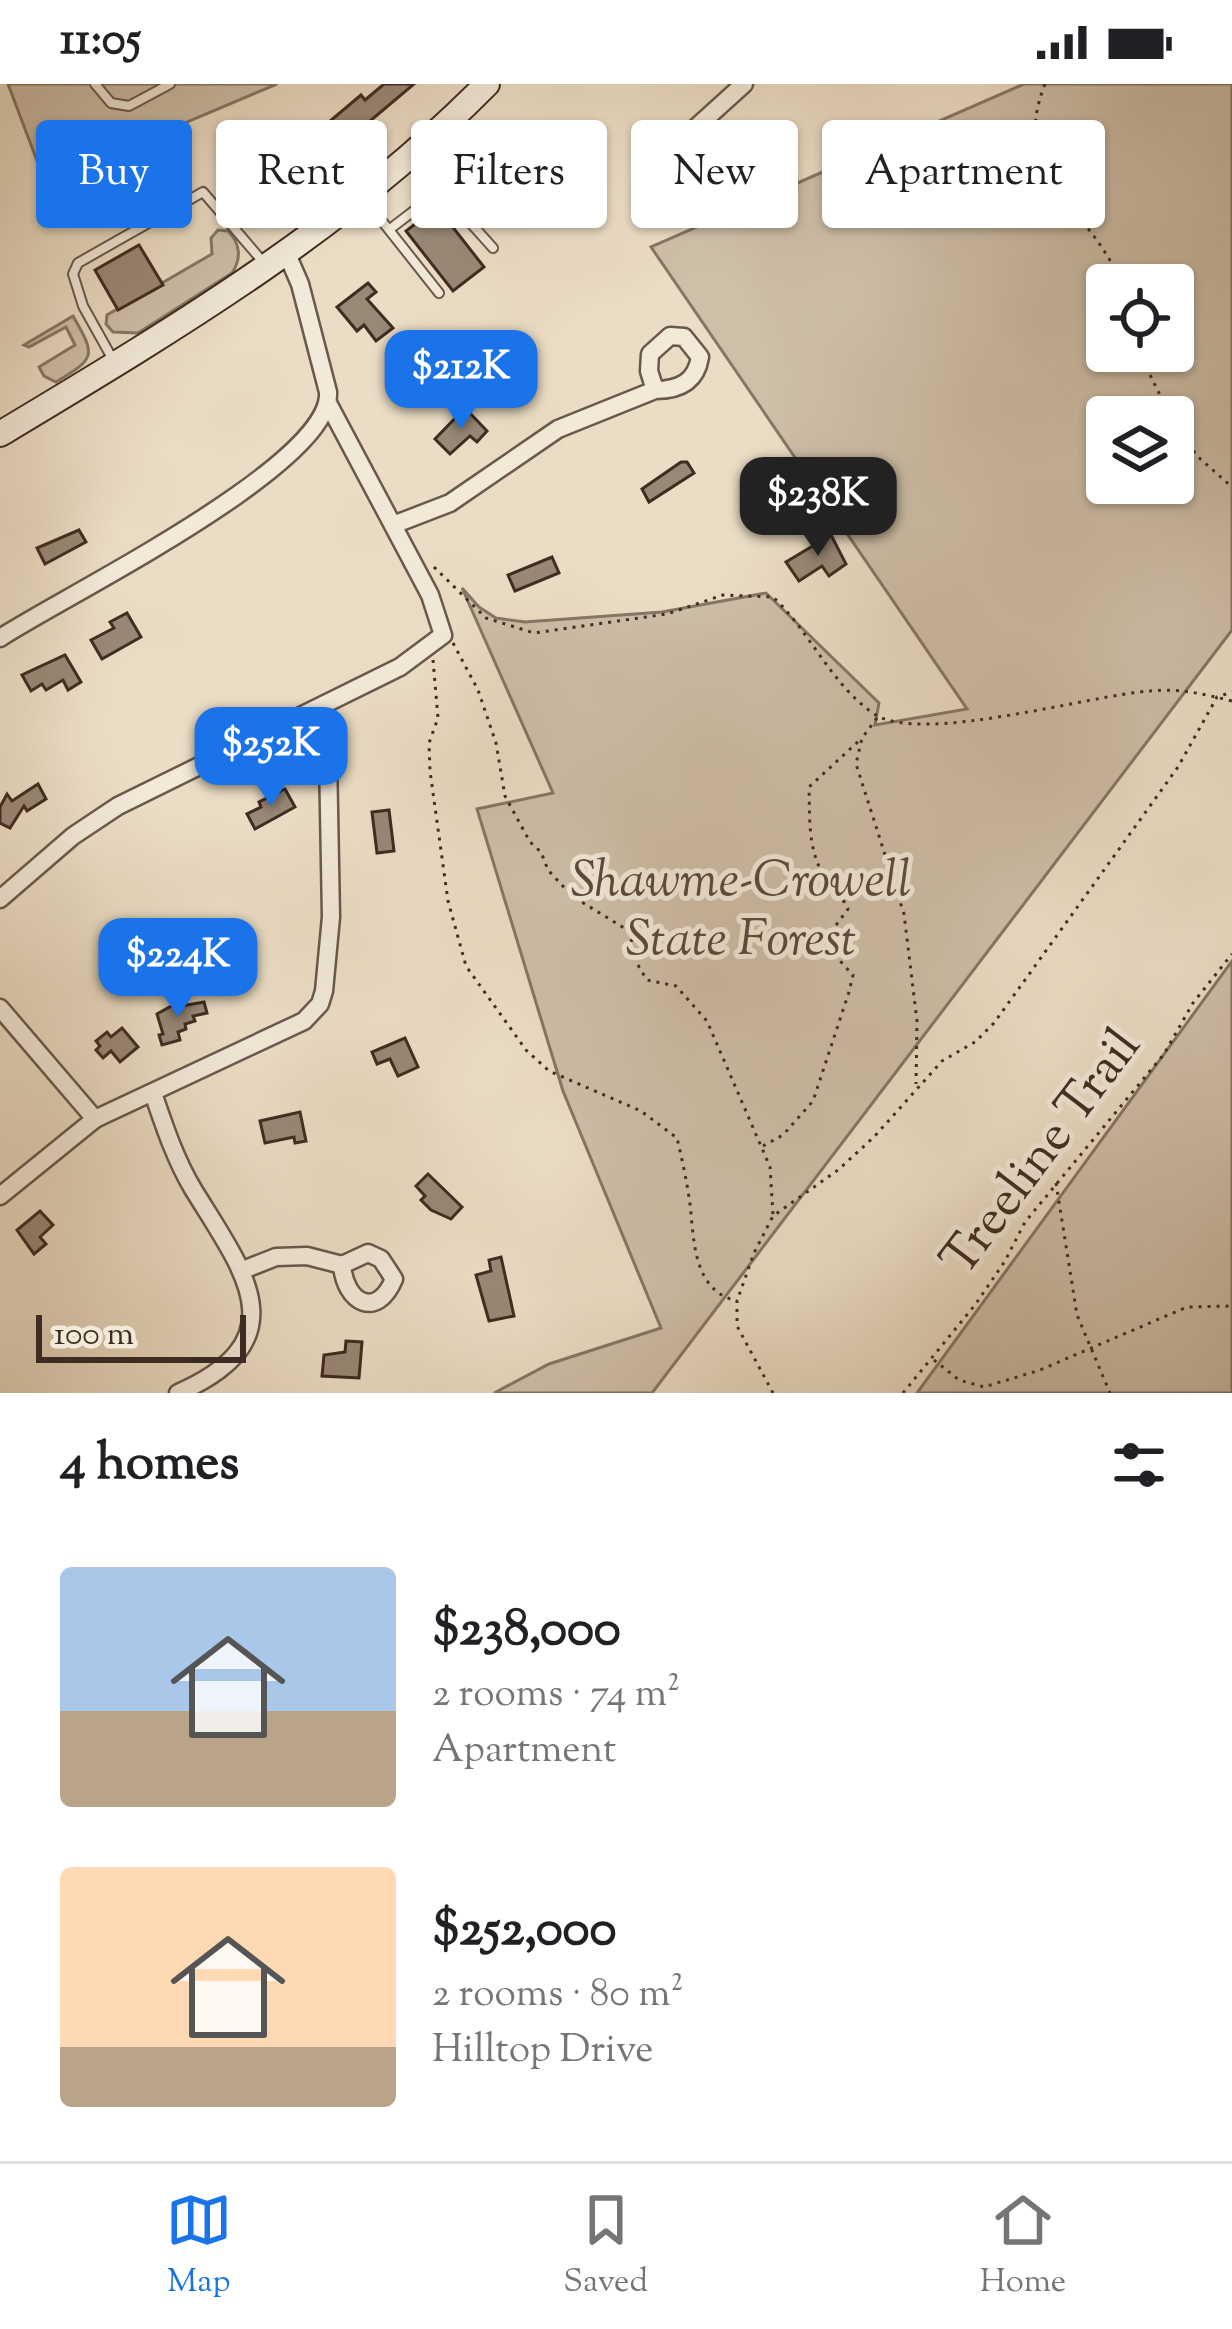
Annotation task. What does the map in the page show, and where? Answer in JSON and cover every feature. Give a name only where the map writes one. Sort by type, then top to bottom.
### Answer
[{"type":"main road","points":[[387,173],[479,87]]},
{"type":"main road","points":[[0,434],[278,261],[321,228]]},
{"type":"street","points":[[704,120],[744,84]]},
{"type":"street","points":[[0,899],[73,836],[118,806],[316,709],[436,643],[440,619],[329,405],[300,284],[278,261]]},
{"type":"street","points":[[393,525],[450,503],[559,429],[655,389]]},
{"type":"street","points":[[0,638],[246,489],[291,456],[329,405]]},
{"type":"street","points":[[0,1196],[95,1119],[304,1021],[320,1004],[327,974],[332,842],[328,755],[316,709]]},
{"type":"street","points":[[0,1008],[95,1119]]},
{"type":"street","points":[[153,1093],[183,1170],[243,1270],[251,1322],[244,1346],[215,1376],[178,1393]]},
{"type":"street","points":[[243,1270],[276,1256],[307,1256],[342,1265]]},
{"type":"lane","points":[[95,84],[111,103],[129,106],[170,84]]},
{"type":"lane","points":[[390,230],[441,190],[493,248]]},
{"type":"lane","points":[[116,364],[82,306],[73,274],[78,263],[203,191],[278,261]]},
{"type":"lane","points":[[387,226],[439,293]]},
{"type":"path","points":[[1045,84],[1036,118],[1039,163],[1050,184],[1074,207],[1115,264]]},
{"type":"path","points":[[1194,452],[1232,488]]},
{"type":"path","points":[[412,560],[437,568],[487,618],[534,634],[667,614],[723,596],[773,597],[878,717],[974,722],[1152,690],[1188,689],[1232,701]]},
{"type":"path","points":[[737,1301],[720,1294],[694,1258],[690,1200],[677,1138],[641,1111],[549,1071],[526,1049],[466,966],[448,901],[430,771],[429,743],[438,718],[436,643],[458,645],[496,743],[505,796],[530,842],[542,852],[548,870],[572,896],[629,931],[647,980],[676,986],[707,1022],[770,1167],[773,1216]]},
{"type":"path","points":[[773,1393],[737,1326],[737,1301],[773,1216],[850,1159],[942,1061],[975,1042],[994,1023],[1178,767],[1216,697],[1232,692]]},
{"type":"path","points":[[761,1147],[783,1135],[806,1113],[853,975],[830,950],[831,932],[848,909],[843,896],[831,889],[806,832],[809,787],[878,717]]},
{"type":"path","points":[[862,738],[856,764],[904,914],[916,1021],[916,1088]]},
{"type":"path","name":"Treeline Trail","points":[[904,1393],[934,1360],[1056,1183],[1164,1054],[1193,1003],[1232,954]]},
{"type":"path","points":[[1056,1183],[1077,1316],[1110,1393]]},
{"type":"path","points":[[934,1360],[959,1380],[984,1387],[1040,1370],[1187,1307],[1232,1306]]},
{"type":"green space","points":[[8,84],[277,84],[192,120],[36,120],[36,158]]},
{"type":"green space","name":"Shawme-Crowell State Forest","points":[[1024,84],[1232,84],[1232,630],[652,1393],[494,1393],[549,1364],[661,1328],[563,1091],[477,809],[553,793],[462,588],[496,618],[525,622],[662,612],[766,593],[879,703],[875,725],[967,709],[651,247],[694,228],[798,228],[798,183],[822,172],[822,228],[1105,228],[1105,120],[942,120]]},
{"type":"green space","points":[[218,230],[228,231],[237,246],[232,273],[138,333],[113,332],[106,324],[107,315],[212,254],[211,238]]},
{"type":"green space","points":[[73,316],[88,355],[56,382],[39,367],[75,345],[66,327],[29,347],[24,345]]},
{"type":"green space","points":[[1232,961],[1232,1393],[917,1393]]},
{"type":"building","points":[[384,84],[414,84],[371,120],[331,120],[361,95],[365,100]]},
{"type":"building","points":[[453,228],[484,267],[453,291],[406,231]]},
{"type":"building","points":[[139,245],[163,285],[118,310],[95,270]]},
{"type":"building","points":[[368,283],[376,292],[367,299],[393,328],[376,341],[364,325],[357,331],[337,307]]},
{"type":"building","points":[[465,408],[487,431],[477,442],[470,436],[450,454],[435,439]]},
{"type":"building","points":[[687,462],[694,473],[649,502],[642,489]]},
{"type":"building","points":[[79,530],[86,542],[45,564],[37,548]]},
{"type":"building","points":[[831,535],[846,564],[829,576],[822,566],[799,581],[786,562]]},
{"type":"building","points":[[552,557],[559,573],[515,591],[508,575]]},
{"type":"building","points":[[127,613],[141,637],[102,659],[91,640],[114,628],[110,622]]},
{"type":"building","points":[[65,655],[81,682],[68,690],[63,680],[46,690],[42,684],[31,691],[22,675]]},
{"type":"building","points":[[38,784],[46,799],[27,811],[24,806],[10,828],[0,823],[0,807],[7,794],[12,801]]},
{"type":"building","points":[[285,789],[295,807],[255,829],[247,814]]},
{"type":"building","points":[[389,810],[394,851],[377,853],[372,812]]},
{"type":"building","points":[[204,1002],[207,1013],[185,1024],[186,1029],[178,1032],[180,1040],[162,1045],[157,1014],[175,1004]]},
{"type":"building","points":[[122,1028],[138,1047],[120,1062],[111,1051],[103,1058],[96,1041]]},
{"type":"building","points":[[405,1038],[418,1067],[398,1076],[390,1059],[377,1064],[372,1052]]},
{"type":"building","points":[[300,1112],[306,1141],[295,1143],[294,1137],[265,1143],[260,1121]]},
{"type":"building","points":[[428,1174],[462,1207],[451,1219],[421,1200],[425,1196],[416,1186]]},
{"type":"building","points":[[40,1211],[53,1225],[40,1237],[46,1244],[34,1254],[17,1230]]},
{"type":"building","points":[[501,1257],[514,1316],[489,1321],[476,1275],[491,1271],[489,1260]]},
{"type":"building","points":[[346,1341],[362,1342],[359,1378],[322,1376],[324,1355],[345,1352]]}]
